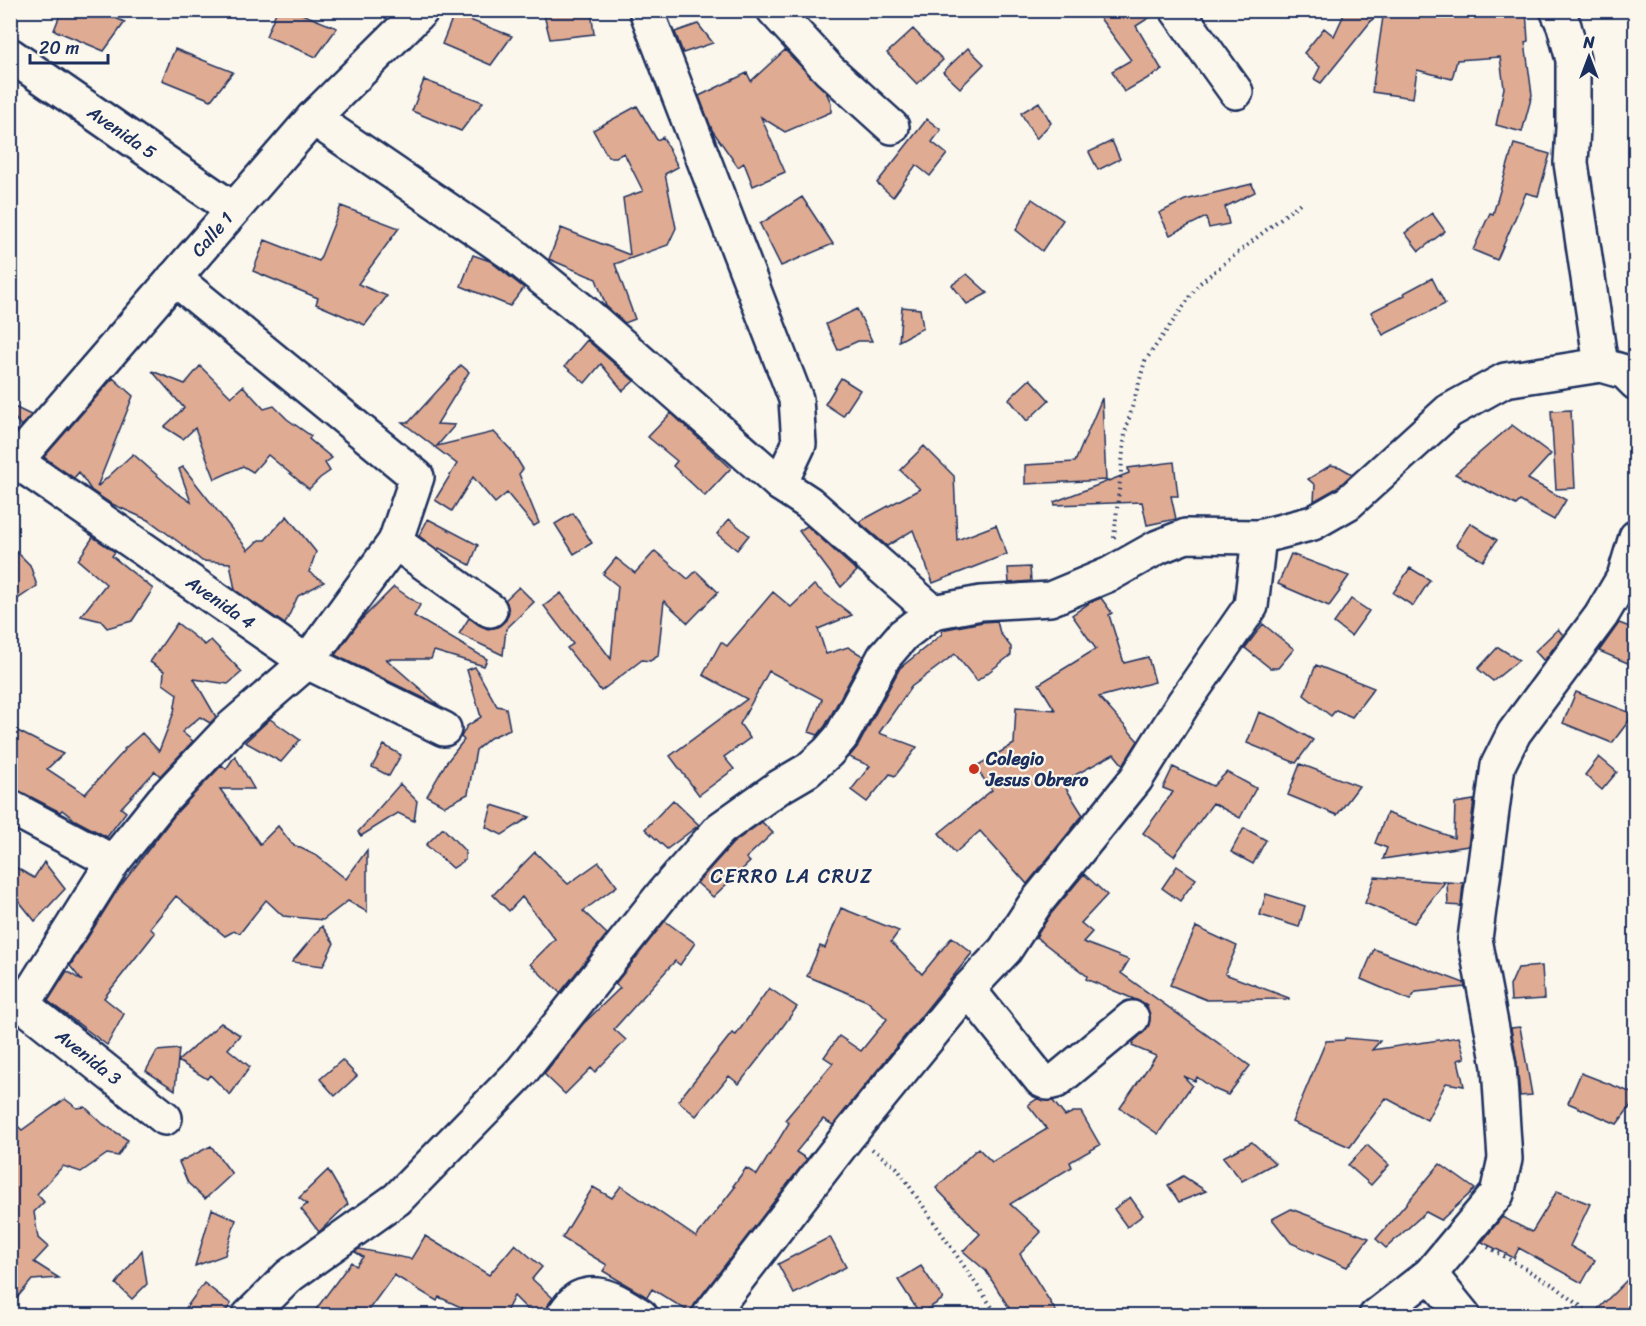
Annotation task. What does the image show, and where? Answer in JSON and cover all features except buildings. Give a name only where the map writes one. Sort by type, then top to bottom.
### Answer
[{"type":"street","name":"Calle 1","points":[[13,462],[313,118],[423,10]]},
{"type":"street","points":[[646,10],[796,399],[799,444],[780,484]]},
{"type":"street","points":[[774,10],[829,70],[892,127]]},
{"type":"street","points":[[1177,10],[1236,92]]},
{"type":"street","points":[[1557,10],[1573,60],[1571,163],[1601,365]]},
{"type":"street","name":"Avenida 5","points":[[10,55],[233,209]]},
{"type":"street","points":[[313,118],[511,253],[584,312],[780,484],[809,503],[933,612]]},
{"type":"street","points":[[17,1001],[113,862],[163,800],[232,726],[307,662],[395,542],[417,477],[174,278]]},
{"type":"street","points":[[249,1316],[289,1276],[397,1198],[522,1071],[666,890],[720,829],[779,787],[808,770],[842,737],[884,657],[903,635],[933,612],[981,603],[1050,599],[1110,574],[1158,547],[1186,536],[1259,537],[1313,523],[1348,503],[1449,411],[1505,380],[1601,365],[1625,372],[1635,383]]},
{"type":"street","name":"Avenida 4","points":[[13,462],[307,662],[444,729]]},
{"type":"street","points":[[709,1316],[848,1136],[968,989],[1005,950],[1035,904],[1136,779],[1251,606],[1259,537]]},
{"type":"street","points":[[1376,1316],[1430,1274],[1497,1194],[1505,1159],[1499,1066],[1475,939],[1498,765],[1514,733],[1601,616],[1624,577],[1635,537]]},
{"type":"street","points":[[395,542],[490,610]]},
{"type":"street","points":[[10,807],[113,862]]},
{"type":"street","points":[[968,989],[1041,1080],[1048,1083],[1056,1081],[1132,1018]]},
{"type":"street","name":"Avenida 3","points":[[17,1001],[165,1118]]},
{"type":"street","points":[[1430,1274],[1464,1316]]},
{"type":"street","points":[[563,1316],[577,1299],[589,1295],[611,1297],[641,1316]]},
{"type":"path","points":[[1110,574],[1125,433],[1145,361],[1200,283],[1300,203]]},
{"type":"path","points":[[848,1136],[876,1151],[897,1168],[998,1316]]},
{"type":"path","points":[[1465,1234],[1555,1286],[1593,1316]]},
{"type":"place","name":"Colegio Jesus Obrero","points":[[974,769]]},
{"type":"district","name":"CERRO LA CRUZ","points":[[792,876]]}]
